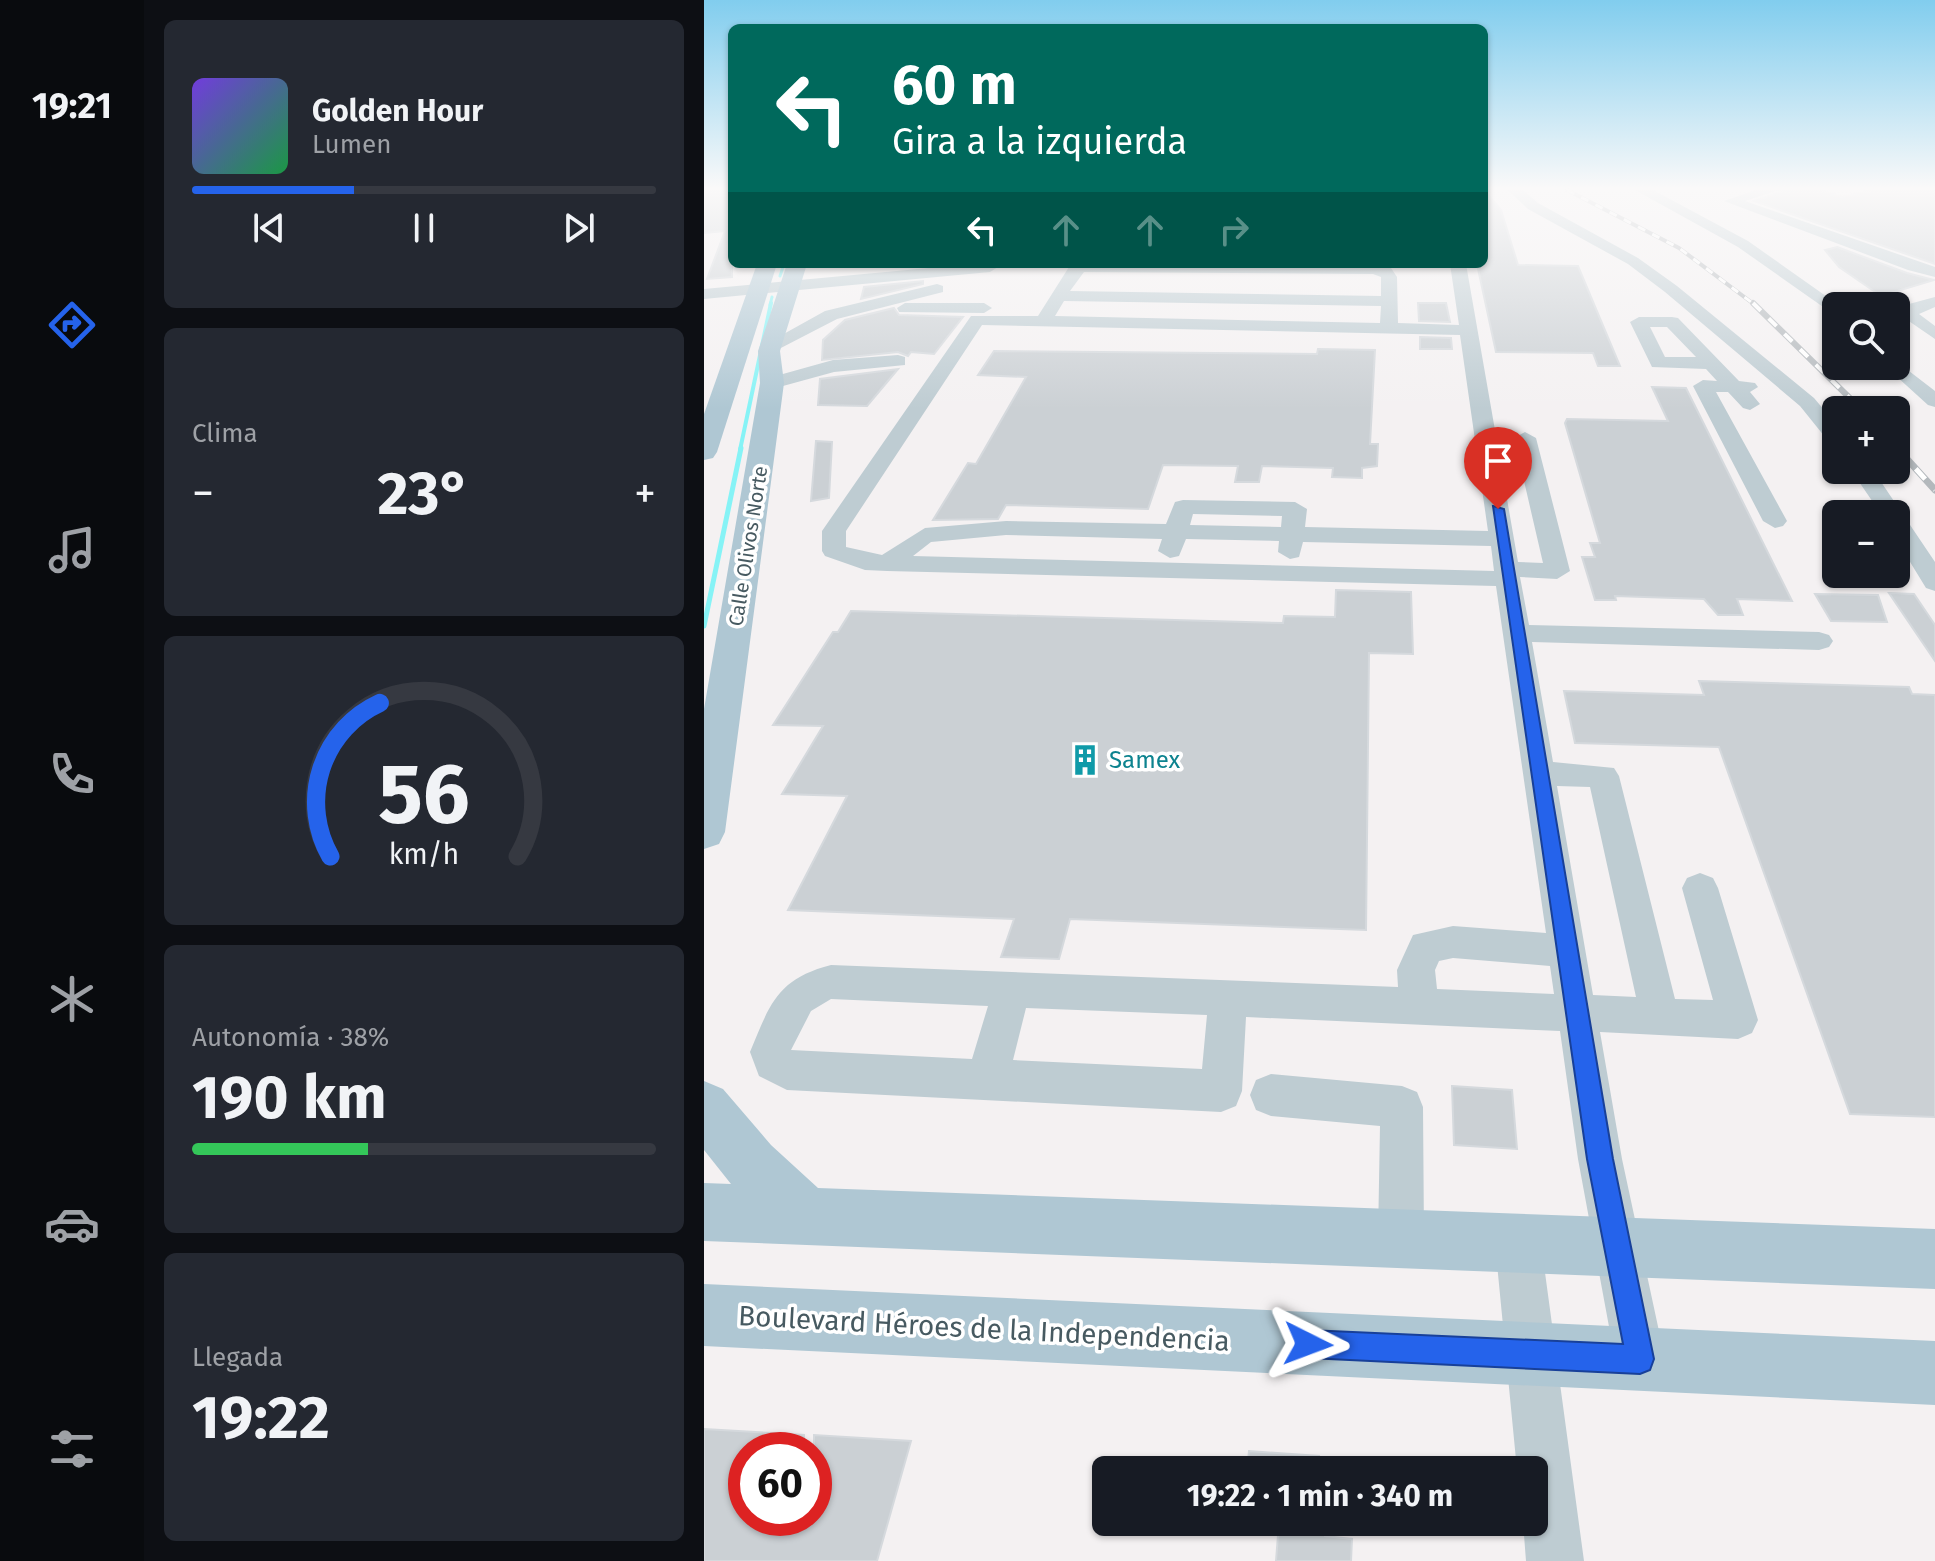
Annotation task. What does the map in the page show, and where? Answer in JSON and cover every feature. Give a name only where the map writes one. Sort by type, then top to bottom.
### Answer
[{"type":"main road","points":[[704,452],[765,268]]},
{"type":"main road","name":"Calle Olivos Norte","points":[[704,832],[772,383],[771,346],[793,275]]},
{"type":"main road","points":[[704,1108],[751,1165],[805,1214]]},
{"type":"main road","points":[[704,1212],[1935,1259]]},
{"type":"main road","name":"Boulevard Héroes de la Independencia","points":[[714,1322],[1935,1373]]},
{"type":"street","points":[[1631,263],[1652,275],[1789,387],[1822,423]]},
{"type":"street","points":[[1770,263],[1822,301]]},
{"type":"street","points":[[1902,263],[1935,272]]},
{"type":"street","points":[[704,294],[757,288],[793,275],[937,268]]},
{"type":"street","points":[[771,346],[831,315],[970,282],[994,268]]},
{"type":"street","points":[[998,268],[987,302],[834,531],[834,551],[865,562],[887,563],[1289,573],[1508,574],[1557,571],[1525,438]]},
{"type":"street","points":[[1044,321],[1075,270],[1083,268]]},
{"type":"street","points":[[1303,268],[1385,271],[1389,277],[1389,328]]},
{"type":"street","points":[[1459,268],[1577,1013],[1617,1247],[1640,1359]]},
{"type":"street","points":[[1059,296],[1389,301]]},
{"type":"street","points":[[854,309],[987,302],[1044,321],[1469,330]]},
{"type":"street","points":[[1935,302],[1915,308],[1909,315],[1935,334]]},
{"type":"street","points":[[772,383],[833,366],[898,361]]},
{"type":"street","points":[[1713,363],[1744,395]]},
{"type":"street","points":[[1910,380],[1935,401]]},
{"type":"street","points":[[1775,521],[1703,386],[1744,395],[1789,387]]},
{"type":"street","points":[[887,563],[925,535],[946,530],[1006,528],[1502,539]]},
{"type":"street","points":[[1164,570],[1175,531]]},
{"type":"street","points":[[1289,573],[1292,534]]},
{"type":"street","points":[[1910,541],[1935,583]]},
{"type":"street","points":[[1517,633],[1819,641]]},
{"type":"street","points":[[1539,773],[1603,776],[1660,1016]]},
{"type":"street","points":[[1228,998],[1221,1091],[787,1070],[774,1062],[770,1052],[795,998],[810,986],[831,982],[1012,989],[1228,998],[1419,1006],[1577,1013],[1660,1016],[1738,1020],[1700,888]]},
{"type":"street","points":[[1419,1006],[1416,970],[1426,947],[1453,942],[1567,951]]},
{"type":"street","points":[[987,1079],[1012,989]]},
{"type":"street","points":[[1271,1095],[1402,1107],[1401,1238]]},
{"type":"street","points":[[1518,1243],[1555,1561]]},
{"type":"building","points":[[713,263],[728,263],[728,268],[732,268],[732,277],[707,279]]},
{"type":"building","points":[[1488,263],[1578,266],[1620,366],[1598,366],[1593,353],[1496,352],[1478,268],[1488,268]]},
{"type":"building","points":[[1836,263],[1880,263],[1934,280],[1894,292],[1875,292]]},
{"type":"building","points":[[923,281],[923,284],[861,299],[864,287]]},
{"type":"building","points":[[1418,303],[1446,303],[1450,322],[1419,321]]},
{"type":"building","points":[[894,308],[899,315],[963,317],[934,354],[911,352],[908,356],[898,352],[822,360],[823,340],[845,320]]},
{"type":"building","points":[[1420,337],[1451,338],[1452,349],[1420,349]]},
{"type":"building","points":[[1318,349],[1375,350],[1370,444],[1378,444],[1377,466],[1362,468],[1362,478],[1332,477],[1333,468],[1262,466],[1259,482],[1235,482],[1238,466],[1163,465],[1148,509],[1006,505],[998,519],[933,520],[968,463],[976,464],[1026,377],[978,375],[994,351],[1317,354]]},
{"type":"building","points":[[898,369],[867,406],[818,405],[820,379]]},
{"type":"building","points":[[1652,387],[1686,388],[1792,601],[1737,599],[1743,615],[1718,615],[1704,599],[1615,596],[1616,600],[1595,600],[1582,557],[1595,557],[1590,543],[1600,543],[1565,423],[1567,419],[1668,421]]},
{"type":"building","points":[[816,441],[832,442],[829,498],[811,501]]},
{"type":"building","name":"Samex","points":[[1336,590],[1411,592],[1413,654],[1369,653],[1366,930],[1070,919],[1059,959],[1001,957],[1014,919],[788,910],[847,796],[782,794],[823,726],[773,725],[833,632],[838,632],[851,611],[1283,623],[1284,616],[1335,617]]},
{"type":"building","points":[[1889,593],[1914,594],[1935,625],[1935,661]]},
{"type":"building","points":[[1815,594],[1878,595],[1887,622],[1831,621]]},
{"type":"building","points":[[1699,681],[1909,687],[1912,694],[1935,695],[1935,1117],[1850,1114],[1719,747],[1575,743],[1564,691],[1704,695]]},
{"type":"building","points":[[1452,1086],[1512,1090],[1517,1149],[1454,1145]]},
{"type":"building","points":[[704,1429],[754,1432],[728,1432],[728,1536],[832,1536],[832,1436],[911,1441],[877,1561],[704,1561]]},
{"type":"building","points":[[1249,1451],[1319,1456],[1248,1456]]},
{"type":"building","points":[[1278,1536],[1352,1539],[1351,1561],[1276,1561]]},
{"type":"waterway","points":[[780,276],[783,268]]},
{"type":"waterway","points":[[770,305],[772,297]]},
{"type":"waterway","points":[[740,450],[771,303]]},
{"type":"waterway","points":[[704,626],[741,448]]},
{"type":"railway","points":[[1699,263],[1755,305]]},
{"type":"railway","points":[[1753,303],[1848,396]]},
{"type":"railway","points":[[1910,462],[1935,490]]},
{"type":"place","name":"Samex","points":[[1085,760]]},
{"type":"route","points":[[1308,1344],[1640,1359],[1600,1159],[1498,509]]}]
